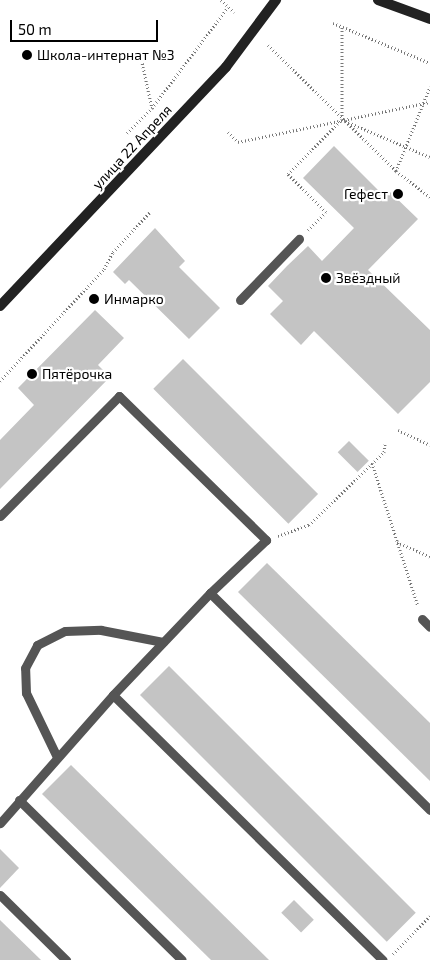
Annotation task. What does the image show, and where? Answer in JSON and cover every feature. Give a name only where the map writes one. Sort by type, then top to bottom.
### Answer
[{"type":"main road","name":"улица 22 Апреля","points":[[0,306],[226,67],[276,0]]},
{"type":"main road","points":[[378,0],[430,20]]},
{"type":"lane","points":[[240,300],[299,239]]},
{"type":"lane","points":[[0,516],[119,396],[266,540],[210,593],[113,695],[19,800],[3,812],[0,823]]},
{"type":"lane","points":[[210,593],[430,810]]},
{"type":"lane","points":[[422,619],[430,627]]},
{"type":"lane","points":[[57,757],[26,693],[25,668],[37,645],[65,631],[101,630],[163,642]]},
{"type":"lane","points":[[113,695],[383,960]]},
{"type":"lane","points":[[19,800],[182,960]]},
{"type":"lane","points":[[0,895],[66,960]]},
{"type":"path","points":[[221,0],[234,12]]},
{"type":"path","points":[[126,133],[152,108],[228,7]]},
{"type":"path","points":[[333,23],[430,63]]},
{"type":"path","points":[[299,239],[326,212],[288,174],[342,120],[342,27]]},
{"type":"path","points":[[268,45],[342,120],[396,171],[430,197]]},
{"type":"path","points":[[140,53],[152,108]]},
{"type":"path","points":[[396,171],[430,87]]},
{"type":"path","points":[[228,132],[238,142],[430,102]]},
{"type":"path","points":[[342,120],[430,157]]},
{"type":"path","points":[[0,381],[104,269],[113,252],[150,212]]},
{"type":"path","points":[[398,430],[430,445]]},
{"type":"path","points":[[266,540],[308,525],[384,452],[385,444]]},
{"type":"path","points":[[372,463],[422,619]]},
{"type":"path","points":[[397,542],[430,557]]},
{"type":"path","points":[[388,960],[430,916]]},
{"type":"building","name":"Звёздный","points":[[334,146],[385,197],[390,192],[418,219],[368,270],[430,330],[430,382],[398,414],[314,331],[301,345],[270,314],[283,301],[268,286],[287,266],[308,246],[322,261],[354,228],[303,178]]},
{"type":"building","points":[[155,228],[185,261],[179,267],[220,308],[189,339],[129,280],[125,284],[113,272]]},
{"type":"building","points":[[95,310],[124,338],[98,365],[110,377],[0,489],[0,440],[34,405],[18,388]]},
{"type":"building","points":[[183,359],[318,494],[288,524],[153,389]]},
{"type":"building","points":[[349,441],[369,461],[357,472],[338,452]]},
{"type":"building","points":[[267,563],[430,723],[430,781],[238,592]]},
{"type":"building","points":[[169,666],[416,913],[387,942],[140,695]]},
{"type":"building","points":[[71,765],[269,960],[211,960],[42,794]]},
{"type":"building","points":[[0,849],[19,868],[0,888]]},
{"type":"building","points":[[294,900],[314,920],[301,933],[281,913]]},
{"type":"building","points":[[0,920],[41,960],[0,960]]},
{"type":"place","name":"Школа-интернат №3","points":[[27,55]]},
{"type":"place","name":"Гефест","points":[[398,194]]},
{"type":"place","name":"Звёздный","points":[[326,278]]},
{"type":"place","name":"Инмарко","points":[[94,299]]},
{"type":"place","name":"Пятёрочка","points":[[32,374]]}]
